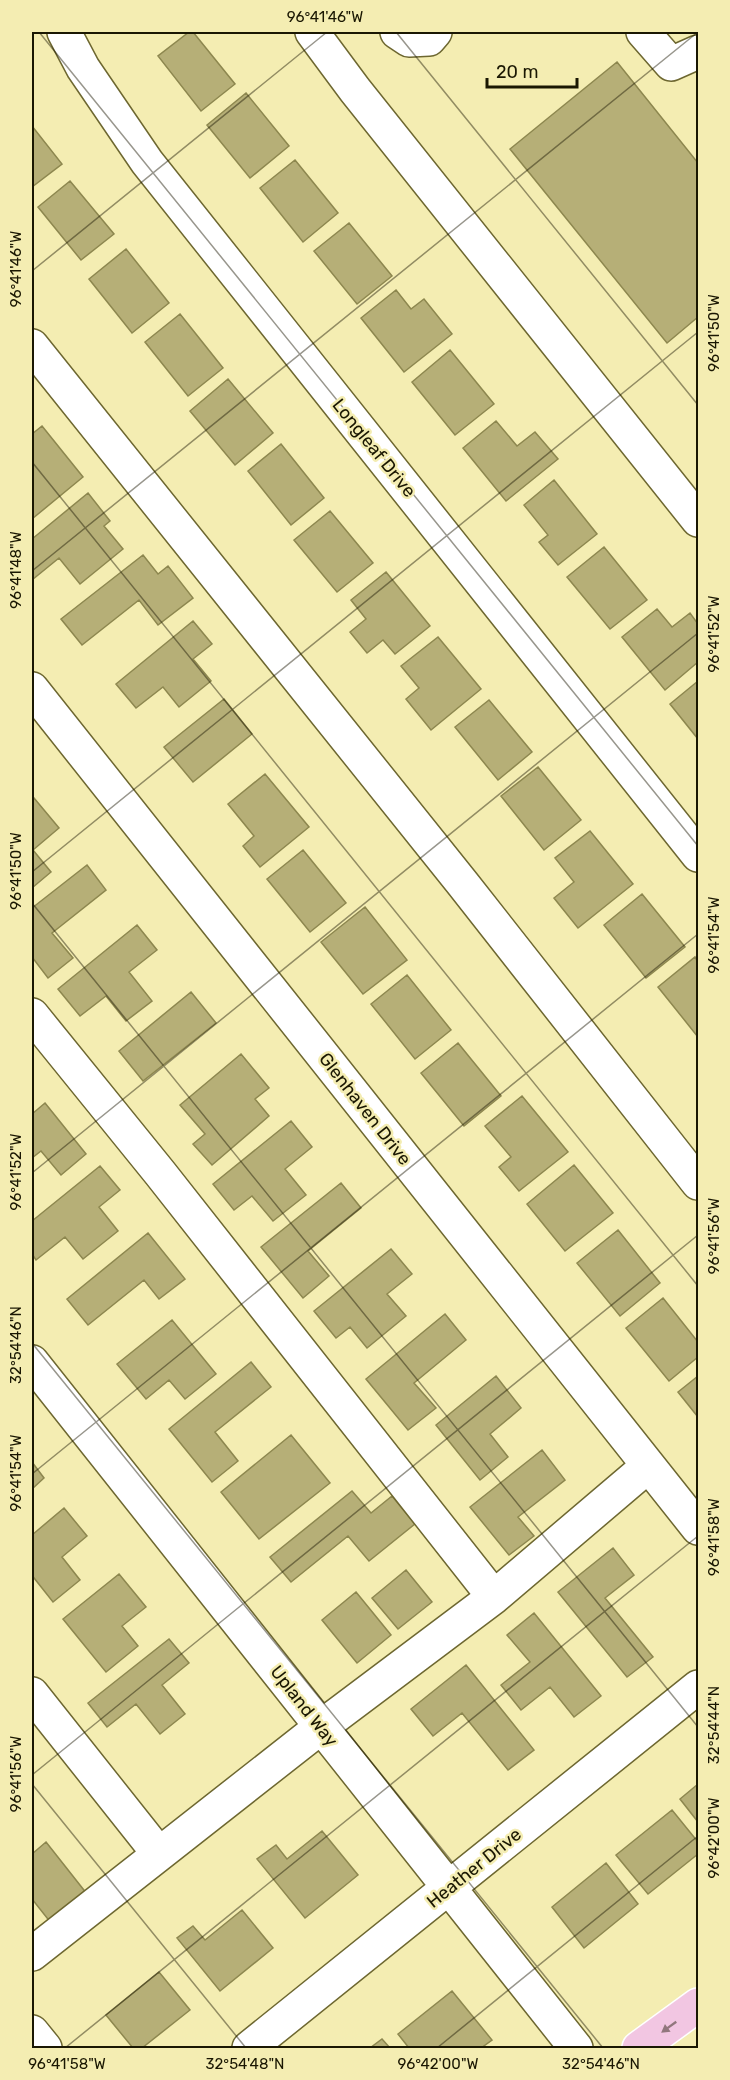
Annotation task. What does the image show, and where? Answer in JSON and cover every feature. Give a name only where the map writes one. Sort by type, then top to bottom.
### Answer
[{"type":"main road","points":[[639,2049],[699,2005]]},
{"type":"street","name":"Longleaf Drive","points":[[64,32],[83,68],[147,162],[699,855]]},
{"type":"street","points":[[312,32],[363,100],[699,520]]},
{"type":"street","points":[[397,32],[409,40],[429,39],[435,32]]},
{"type":"street","points":[[642,32],[671,64],[699,52]]},
{"type":"street","points":[[32,346],[464,884],[699,1183]]},
{"type":"street","name":"Glenhaven Drive","points":[[32,689],[699,1528]]},
{"type":"street","points":[[32,1015],[160,1173],[494,1596]]},
{"type":"street","name":"Upland Way","points":[[32,1362],[576,2049]]},
{"type":"street","points":[[32,1954],[321,1726],[494,1596],[648,1466]]},
{"type":"street","name":"Heather Drive","points":[[249,2049],[699,1687]]},
{"type":"street","points":[[32,1694],[159,1854]]},
{"type":"street","points":[[32,2032],[45,2049]]},
{"type":"building","points":[[189,32],[193,32],[235,84],[201,111],[158,56]]},
{"type":"building","points":[[617,62],[698,163],[698,317],[667,343],[510,149]]},
{"type":"building","points":[[246,93],[289,146],[250,178],[207,125]]},
{"type":"building","points":[[32,126],[62,164],[32,187]]},
{"type":"building","points":[[295,160],[338,213],[303,242],[260,188]]},
{"type":"building","points":[[70,181],[114,234],[81,260],[38,207]]},
{"type":"building","points":[[349,223],[392,276],[357,304],[314,251]]},
{"type":"building","points":[[126,249],[169,303],[132,333],[89,279]]},
{"type":"building","points":[[396,290],[411,309],[424,299],[452,334],[404,372],[361,318]]},
{"type":"building","points":[[180,314],[223,368],[188,396],[145,342]]},
{"type":"building","points":[[450,350],[494,404],[455,435],[412,382]]},
{"type":"building","points":[[228,379],[273,433],[235,465],[190,411]]},
{"type":"building","points":[[496,421],[517,446],[535,432],[558,459],[506,501],[463,448]]},
{"type":"building","points":[[42,426],[83,477],[32,519],[32,434]]},
{"type":"building","points":[[281,444],[324,498],[291,525],[248,471]]},
{"type":"building","points":[[554,480],[597,534],[558,565],[539,542],[548,535],[524,505]]},
{"type":"building","points":[[88,493],[110,521],[104,526],[123,549],[80,584],[59,558],[32,580],[32,539]]},
{"type":"building","points":[[330,511],[373,563],[337,592],[294,540]]},
{"type":"building","points":[[604,547],[647,600],[610,629],[567,577]]},
{"type":"building","points":[[143,555],[158,574],[168,566],[193,598],[158,625],[139,600],[82,645],[61,619]]},
{"type":"building","points":[[386,572],[430,626],[395,654],[383,640],[367,653],[350,632],[366,619],[351,600]]},
{"type":"building","points":[[657,609],[672,627],[690,613],[698,624],[698,662],[665,690],[622,637]]},
{"type":"building","points":[[193,621],[212,644],[193,659],[211,681],[179,707],[163,687],[136,708],[116,684]]},
{"type":"building","points":[[438,637],[481,689],[431,730],[406,699],[419,688],[401,666]]},
{"type":"building","points":[[698,681],[698,739],[670,704]]},
{"type":"building","points":[[224,699],[252,734],[193,782],[164,747]]},
{"type":"building","points":[[489,700],[532,752],[498,780],[455,727]]},
{"type":"building","points":[[538,767],[581,820],[544,850],[501,796]]},
{"type":"building","points":[[265,774],[309,827],[260,867],[243,846],[254,836],[228,804]]},
{"type":"building","points":[[34,798],[59,828],[33,850],[51,872],[32,888],[32,801]]},
{"type":"building","points":[[590,831],[633,884],[578,928],[554,898],[574,882],[555,858]]},
{"type":"building","points":[[303,850],[346,903],[310,932],[267,879]]},
{"type":"building","points":[[87,865],[106,890],[52,933],[73,958],[48,978],[32,957],[32,908]]},
{"type":"building","points":[[642,894],[685,947],[646,978],[604,925]]},
{"type":"building","points":[[365,907],[407,960],[363,994],[321,942]]},
{"type":"building","points":[[137,925],[157,950],[129,972],[152,1001],[126,1021],[106,996],[80,1016],[58,989]]},
{"type":"building","points":[[695,957],[698,962],[698,1037],[658,987]]},
{"type":"building","points":[[407,975],[451,1030],[415,1059],[371,1004]]},
{"type":"building","points":[[191,992],[216,1023],[143,1081],[119,1051]]},
{"type":"building","points":[[458,1043],[501,1096],[464,1126],[421,1073]]},
{"type":"building","points":[[241,1054],[269,1088],[255,1099],[269,1116],[212,1165],[193,1144],[205,1134],[180,1105]]},
{"type":"building","points":[[522,1096],[568,1152],[519,1191],[499,1167],[511,1157],[485,1126]]},
{"type":"building","points":[[45,1103],[86,1154],[61,1175],[41,1151],[32,1158],[32,1114]]},
{"type":"building","points":[[291,1121],[312,1147],[285,1169],[306,1195],[273,1221],[252,1196],[234,1210],[213,1184]]},
{"type":"building","points":[[574,1165],[613,1213],[565,1251],[527,1204]]},
{"type":"building","points":[[100,1166],[120,1190],[99,1207],[118,1231],[83,1259],[65,1237],[36,1260],[32,1254],[32,1221]]},
{"type":"building","points":[[341,1183],[361,1208],[308,1251],[329,1276],[303,1298],[261,1247]]},
{"type":"building","points":[[618,1230],[660,1283],[620,1316],[577,1263]]},
{"type":"building","points":[[148,1233],[185,1279],[159,1299],[144,1280],[88,1325],[67,1299]]},
{"type":"building","points":[[391,1249],[412,1274],[387,1294],[406,1316],[367,1348],[350,1327],[336,1338],[314,1311]]},
{"type":"building","points":[[663,1298],[698,1342],[698,1357],[669,1381],[626,1328]]},
{"type":"building","points":[[445,1314],[466,1340],[414,1383],[436,1408],[408,1430],[366,1379]]},
{"type":"building","points":[[172,1320],[216,1374],[185,1399],[169,1380],[146,1399],[117,1364]]},
{"type":"building","points":[[251,1362],[271,1387],[215,1432],[238,1461],[212,1482],[169,1429]]},
{"type":"building","points":[[496,1376],[521,1408],[490,1434],[508,1457],[480,1480],[436,1425]]},
{"type":"building","points":[[698,1376],[698,1417],[678,1392]]},
{"type":"building","points":[[291,1435],[330,1483],[259,1539],[221,1492]]},
{"type":"building","points":[[542,1450],[565,1480],[518,1517],[534,1536],[509,1555],[470,1507]]},
{"type":"building","points":[[32,1462],[44,1478],[32,1489]]},
{"type":"building","points":[[352,1491],[371,1513],[392,1496],[415,1524],[369,1561],[348,1536],[291,1582],[270,1557]]},
{"type":"building","points":[[64,1508],[87,1536],[62,1557],[80,1580],[53,1602],[34,1578],[32,1580],[32,1535]]},
{"type":"building","points":[[613,1548],[634,1575],[605,1598],[653,1657],[627,1677],[558,1592]]},
{"type":"building","points":[[406,1570],[432,1602],[398,1629],[372,1598]]},
{"type":"building","points":[[119,1574],[146,1607],[122,1626],[138,1646],[106,1672],[63,1619]]},
{"type":"building","points":[[356,1592],[391,1635],[357,1663],[322,1620]]},
{"type":"building","points":[[534,1613],[601,1696],[574,1717],[550,1687],[521,1710],[501,1685],[530,1662],[507,1635]]},
{"type":"building","points":[[169,1639],[189,1663],[162,1685],[185,1714],[160,1734],[136,1704],[107,1727],[88,1703]]},
{"type":"building","points":[[466,1665],[534,1750],[508,1770],[462,1713],[433,1736],[411,1709]]},
{"type":"building","points":[[698,1784],[698,1822],[680,1799]]},
{"type":"building","points":[[672,1810],[698,1842],[698,1854],[648,1894],[616,1855]]},
{"type":"building","points":[[322,1831],[358,1875],[305,1918],[257,1859],[276,1845],[287,1859]]},
{"type":"building","points":[[46,1842],[87,1894],[51,1923],[32,1899],[32,1854]]},
{"type":"building","points":[[606,1863],[638,1904],[584,1948],[552,1907]]},
{"type":"building","points":[[242,1910],[273,1948],[220,1991],[177,1938],[193,1926],[205,1940]]},
{"type":"building","points":[[159,1972],[190,2010],[142,2048],[133,2048],[106,2015]]},
{"type":"building","points":[[452,1991],[492,2040],[481,2048],[409,2048],[398,2034]]},
{"type":"building","points":[[382,2039],[390,2048],[370,2048]]}]
